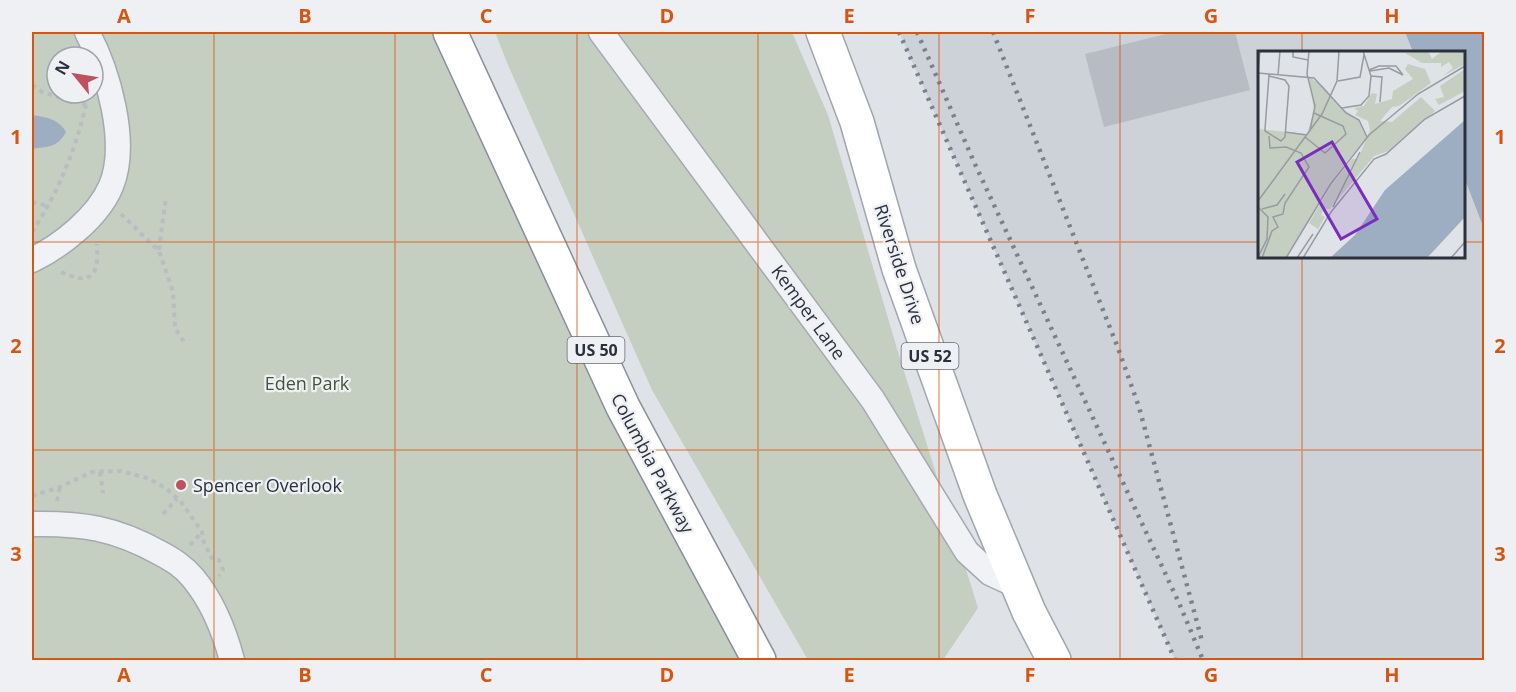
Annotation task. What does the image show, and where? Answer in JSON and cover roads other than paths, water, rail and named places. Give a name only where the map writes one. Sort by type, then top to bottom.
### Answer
[{"type":"main road","name":"Columbia Parkway","points":[[450,32],[623,407],[759,660]]},
{"type":"main road","name":"Riverside Drive","points":[[823,32],[857,122],[899,269],[980,495],[1018,586],[1054,660]]},
{"type":"street","points":[[32,260],[68,236],[91,216],[104,201],[112,185],[117,146],[114,111],[107,82],[87,32]]},
{"type":"street","name":"Kemper Lane","points":[[601,32],[873,400],[967,552],[990,573],[1018,586]]},
{"type":"street","points":[[32,524],[111,530],[178,563],[193,578],[219,620],[232,660]]},
{"type":"water","points":[[1405,32],[1484,32],[1484,229],[1465,180],[1465,51],[1413,51]]},
{"type":"water","points":[[32,115],[56,121],[66,132],[63,137],[55,144],[32,149]]},
{"type":"railway","points":[[899,32],[1175,660]]},
{"type":"railway","points":[[917,32],[974,162],[1179,603],[1203,660]]},
{"type":"railway","points":[[993,32],[1118,348],[1139,407],[1202,641]]},
{"type":"place","name":"Spencer Overlook","points":[[181,485]]},
{"type":"park label","name":"Eden Park","points":[[307,383]]}]
